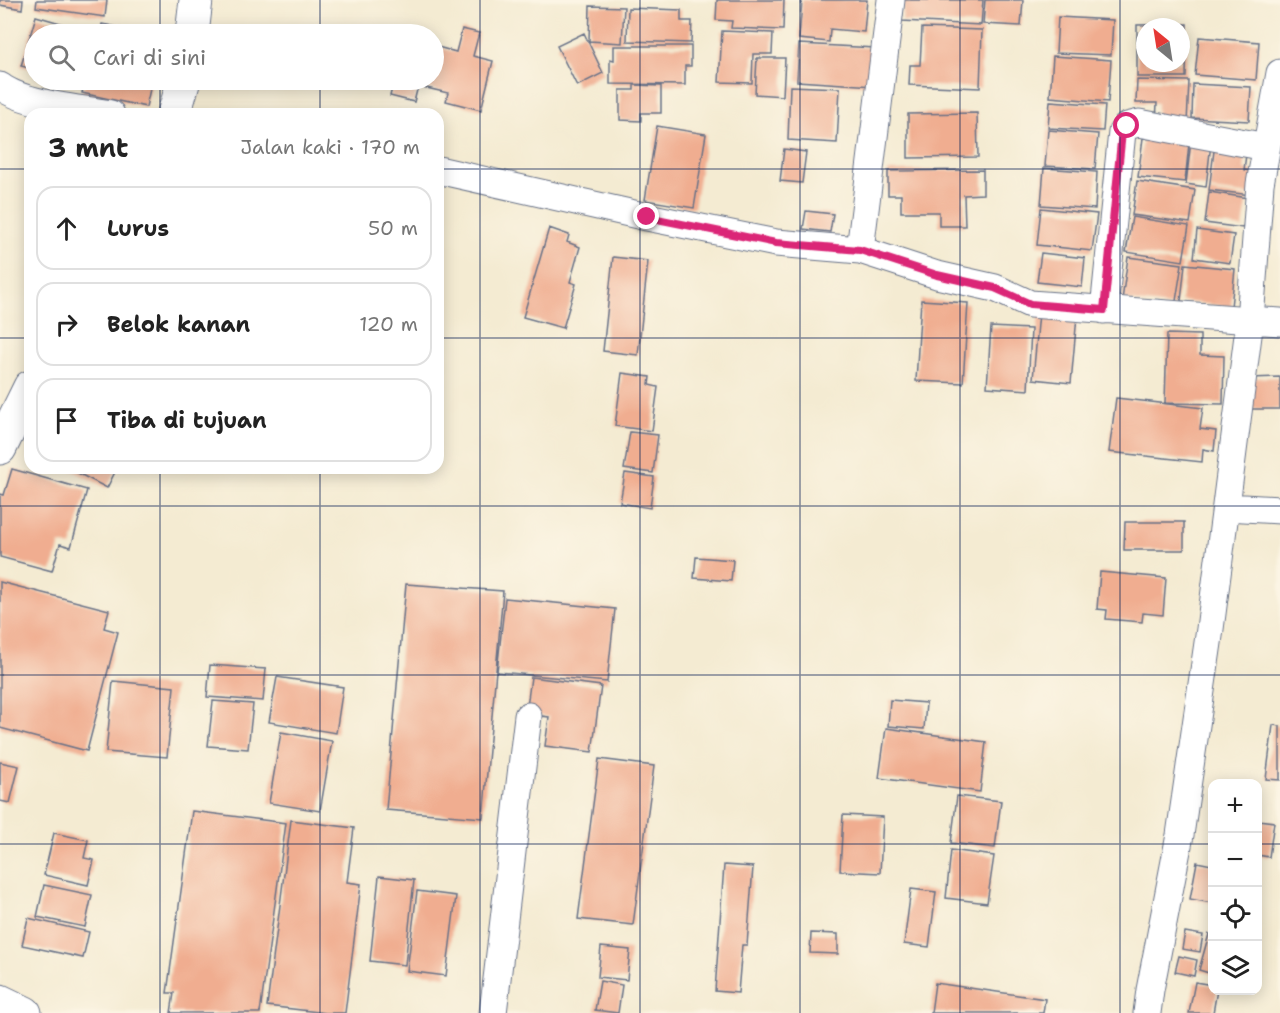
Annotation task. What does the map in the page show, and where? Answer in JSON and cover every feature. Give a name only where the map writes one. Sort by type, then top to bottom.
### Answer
[{"type":"street","points":[[193,24],[196,0]]},
{"type":"street","points":[[860,250],[891,0]]},
{"type":"street","points":[[1147,1013],[1180,835],[1210,629],[1250,320],[1260,184],[1280,72]]},
{"type":"street","points":[[0,86],[9,93],[78,108]]},
{"type":"street","points":[[176,108],[181,90]]},
{"type":"street","points":[[1104,310],[1122,132],[1127,126],[1139,123],[1266,147]]},
{"type":"street","points":[[444,171],[776,243],[860,250],[937,275],[995,288],[1030,304],[1280,322]]},
{"type":"street","points":[[0,448],[24,399]]},
{"type":"street","points":[[1226,507],[1280,510]]},
{"type":"street","points":[[493,1013],[528,716]]},
{"type":"street","points":[[0,1001],[25,1013]]},
{"type":"building","points":[[0,0],[23,0],[22,9],[0,5]]},
{"type":"building","points":[[37,0],[107,0],[105,17],[36,7]]},
{"type":"building","points":[[717,0],[784,0],[783,30],[731,28],[732,21],[716,20]]},
{"type":"building","points":[[802,0],[867,0],[864,32],[830,29],[829,42],[799,39]]},
{"type":"building","points":[[904,0],[983,0],[981,25],[902,21]]},
{"type":"building","points":[[985,0],[1023,0],[1021,26],[983,24]]},
{"type":"building","points":[[590,6],[624,7],[622,43],[589,41]]},
{"type":"building","points":[[628,8],[681,10],[681,21],[692,21],[691,43],[627,41]]},
{"type":"building","points":[[36,16],[64,24],[34,24]]},
{"type":"building","points":[[1058,17],[1113,20],[1111,55],[1056,53]]},
{"type":"building","points":[[922,28],[982,30],[980,88],[909,85],[910,65],[920,65]]},
{"type":"building","points":[[462,29],[479,33],[473,56],[493,61],[481,110],[446,101],[448,93],[435,90],[444,90],[444,49],[456,52]]},
{"type":"building","points":[[722,31],[773,33],[772,54],[753,54],[752,83],[719,82]]},
{"type":"building","points":[[584,33],[603,73],[577,86],[557,46]]},
{"type":"building","points":[[1199,37],[1259,42],[1256,80],[1195,75]]},
{"type":"building","points":[[799,44],[876,48],[874,86],[797,81]]},
{"type":"building","points":[[614,46],[691,46],[691,66],[685,66],[685,85],[610,84],[610,59],[614,60]]},
{"type":"building","points":[[1053,56],[1111,60],[1108,102],[1050,97]]},
{"type":"building","points":[[757,58],[785,58],[783,96],[755,94]]},
{"type":"building","points":[[1137,72],[1186,72],[1186,77],[1137,77]]},
{"type":"building","points":[[1137,80],[1189,81],[1187,123],[1156,122],[1157,103],[1136,103]]},
{"type":"building","points":[[1193,84],[1251,87],[1249,121],[1192,118]]},
{"type":"building","points":[[634,85],[661,86],[661,113],[641,113],[641,121],[620,120],[620,90],[634,90]]},
{"type":"building","points":[[790,86],[840,88],[837,143],[788,140]]},
{"type":"building","points":[[83,90],[150,90],[146,107],[82,93]]},
{"type":"building","points":[[392,90],[417,90],[414,102],[390,96]]},
{"type":"building","points":[[1050,101],[1105,105],[1103,131],[1048,128]]},
{"type":"building","points":[[977,113],[978,157],[908,158],[908,114]]},
{"type":"building","points":[[657,126],[706,134],[694,208],[645,200]]},
{"type":"building","points":[[1048,130],[1098,134],[1095,169],[1045,166]]},
{"type":"building","points":[[1143,138],[1189,143],[1185,182],[1138,177]]},
{"type":"building","points":[[1191,141],[1211,143],[1206,187],[1186,184]]},
{"type":"building","points":[[1215,143],[1247,147],[1244,170],[1255,172],[1251,195],[1209,190]]},
{"type":"building","points":[[784,149],[806,152],[802,183],[780,181]]},
{"type":"building","points":[[1044,168],[1097,172],[1095,209],[1041,205]]},
{"type":"building","points":[[983,170],[983,194],[964,195],[965,226],[939,226],[939,212],[901,212],[901,195],[888,195],[888,171]]},
{"type":"building","points":[[1137,181],[1195,190],[1190,223],[1132,215]]},
{"type":"building","points":[[1209,192],[1248,198],[1243,228],[1205,223]]},
{"type":"building","points":[[1041,208],[1097,214],[1092,251],[1037,245]]},
{"type":"building","points":[[806,211],[833,214],[830,232],[803,229]]},
{"type":"building","points":[[1132,217],[1189,226],[1183,261],[1126,252]]},
{"type":"building","points":[[549,228],[569,235],[567,242],[580,247],[570,282],[576,284],[563,328],[523,317]]},
{"type":"building","points":[[1197,230],[1234,235],[1230,263],[1194,258]]},
{"type":"building","points":[[1041,253],[1085,258],[1082,287],[1037,282]]},
{"type":"building","points":[[613,257],[648,261],[638,355],[603,351]]},
{"type":"building","points":[[1128,257],[1182,264],[1175,307],[1122,300]]},
{"type":"building","points":[[1185,264],[1235,269],[1231,307],[1181,301]]},
{"type":"building","points":[[921,300],[968,303],[963,383],[916,381]]},
{"type":"building","points":[[1039,313],[1077,316],[1071,383],[1033,379]]},
{"type":"building","points":[[991,327],[1031,329],[1028,390],[987,387]]},
{"type":"building","points":[[1167,334],[1200,335],[1200,355],[1224,356],[1223,404],[1165,403]]},
{"type":"building","points":[[622,373],[650,377],[649,385],[658,387],[652,431],[615,426]]},
{"type":"building","points":[[1280,377],[1280,409],[1250,409],[1250,378]]},
{"type":"building","points":[[1116,398],[1203,408],[1200,429],[1216,431],[1214,451],[1203,449],[1202,462],[1109,452]]},
{"type":"building","points":[[630,432],[658,435],[653,473],[624,469]]},
{"type":"building","points":[[12,469],[87,490],[71,547],[60,544],[52,571],[0,557],[0,494],[4,495]]},
{"type":"building","points":[[625,473],[654,477],[650,508],[620,503]]},
{"type":"building","points":[[80,474],[114,474],[107,488]]},
{"type":"building","points":[[1125,522],[1184,522],[1184,550],[1124,550]]},
{"type":"building","points":[[696,557],[733,560],[731,581],[694,578]]},
{"type":"building","points":[[1100,572],[1166,578],[1163,615],[1143,613],[1142,622],[1106,619],[1107,610],[1097,609]]},
{"type":"building","points":[[0,582],[109,610],[104,628],[118,632],[87,751],[0,728]]},
{"type":"building","points":[[406,584],[503,591],[483,818],[386,810]]},
{"type":"building","points":[[505,598],[615,609],[607,682],[497,672]]},
{"type":"building","points":[[210,665],[266,669],[263,701],[207,697]]},
{"type":"building","points":[[277,677],[343,687],[336,733],[269,722]]},
{"type":"building","points":[[531,677],[601,686],[592,752],[545,746],[549,717],[526,714]]},
{"type":"building","points":[[113,681],[174,687],[167,757],[106,752]]},
{"type":"building","points":[[890,700],[926,703],[924,729],[888,726]]},
{"type":"building","points":[[213,701],[253,704],[248,749],[208,746]]},
{"type":"building","points":[[1273,725],[1280,726],[1280,780],[1266,779]]},
{"type":"building","points":[[886,728],[986,742],[980,792],[879,778]]},
{"type":"building","points":[[281,732],[332,741],[320,811],[269,803]]},
{"type":"building","points":[[599,759],[654,766],[633,925],[578,919]]},
{"type":"building","points":[[0,762],[19,766],[10,803],[0,801]]},
{"type":"building","points":[[957,796],[1001,801],[995,848],[951,843]]},
{"type":"building","points":[[192,811],[286,823],[260,1013],[171,1013],[174,993],[167,993]]},
{"type":"building","points":[[843,815],[883,817],[880,873],[840,871]]},
{"type":"building","points":[[291,820],[354,828],[347,882],[361,884],[345,1013],[267,1006]]},
{"type":"building","points":[[1262,820],[1274,822],[1269,857],[1262,856]]},
{"type":"building","points":[[54,833],[88,840],[84,858],[94,860],[88,885],[44,875]]},
{"type":"building","points":[[951,850],[994,856],[987,903],[946,898]]},
{"type":"building","points":[[1197,862],[1208,864],[1208,902],[1190,899]]},
{"type":"building","points":[[724,865],[753,867],[747,945],[742,945],[738,993],[715,991]]},
{"type":"building","points":[[379,876],[414,880],[405,965],[370,961]]},
{"type":"building","points":[[44,885],[92,895],[85,927],[37,917]]},
{"type":"building","points":[[911,889],[936,892],[929,947],[904,944]]},
{"type":"building","points":[[417,891],[456,896],[446,976],[407,971]]},
{"type":"building","points":[[28,918],[89,932],[83,958],[22,945]]},
{"type":"building","points":[[1185,932],[1203,935],[1200,952],[1182,949]]},
{"type":"building","points":[[811,933],[838,934],[838,954],[810,953]]},
{"type":"building","points":[[1208,938],[1208,973],[1199,970]]},
{"type":"building","points":[[601,947],[630,950],[627,980],[598,977]]},
{"type":"building","points":[[1179,956],[1197,960],[1194,976],[1175,972]]},
{"type":"building","points":[[600,981],[622,985],[618,1013],[595,1010]]},
{"type":"building","points":[[1195,982],[1208,984],[1208,995],[1216,995],[1213,1013],[1189,1013]]},
{"type":"building","points":[[935,983],[1045,999],[1043,1013],[931,1013]]},
{"type":"route","points":[[647,217],[776,243],[860,250],[937,275],[995,288],[1030,304],[1104,310],[1122,132],[1127,126]]}]
